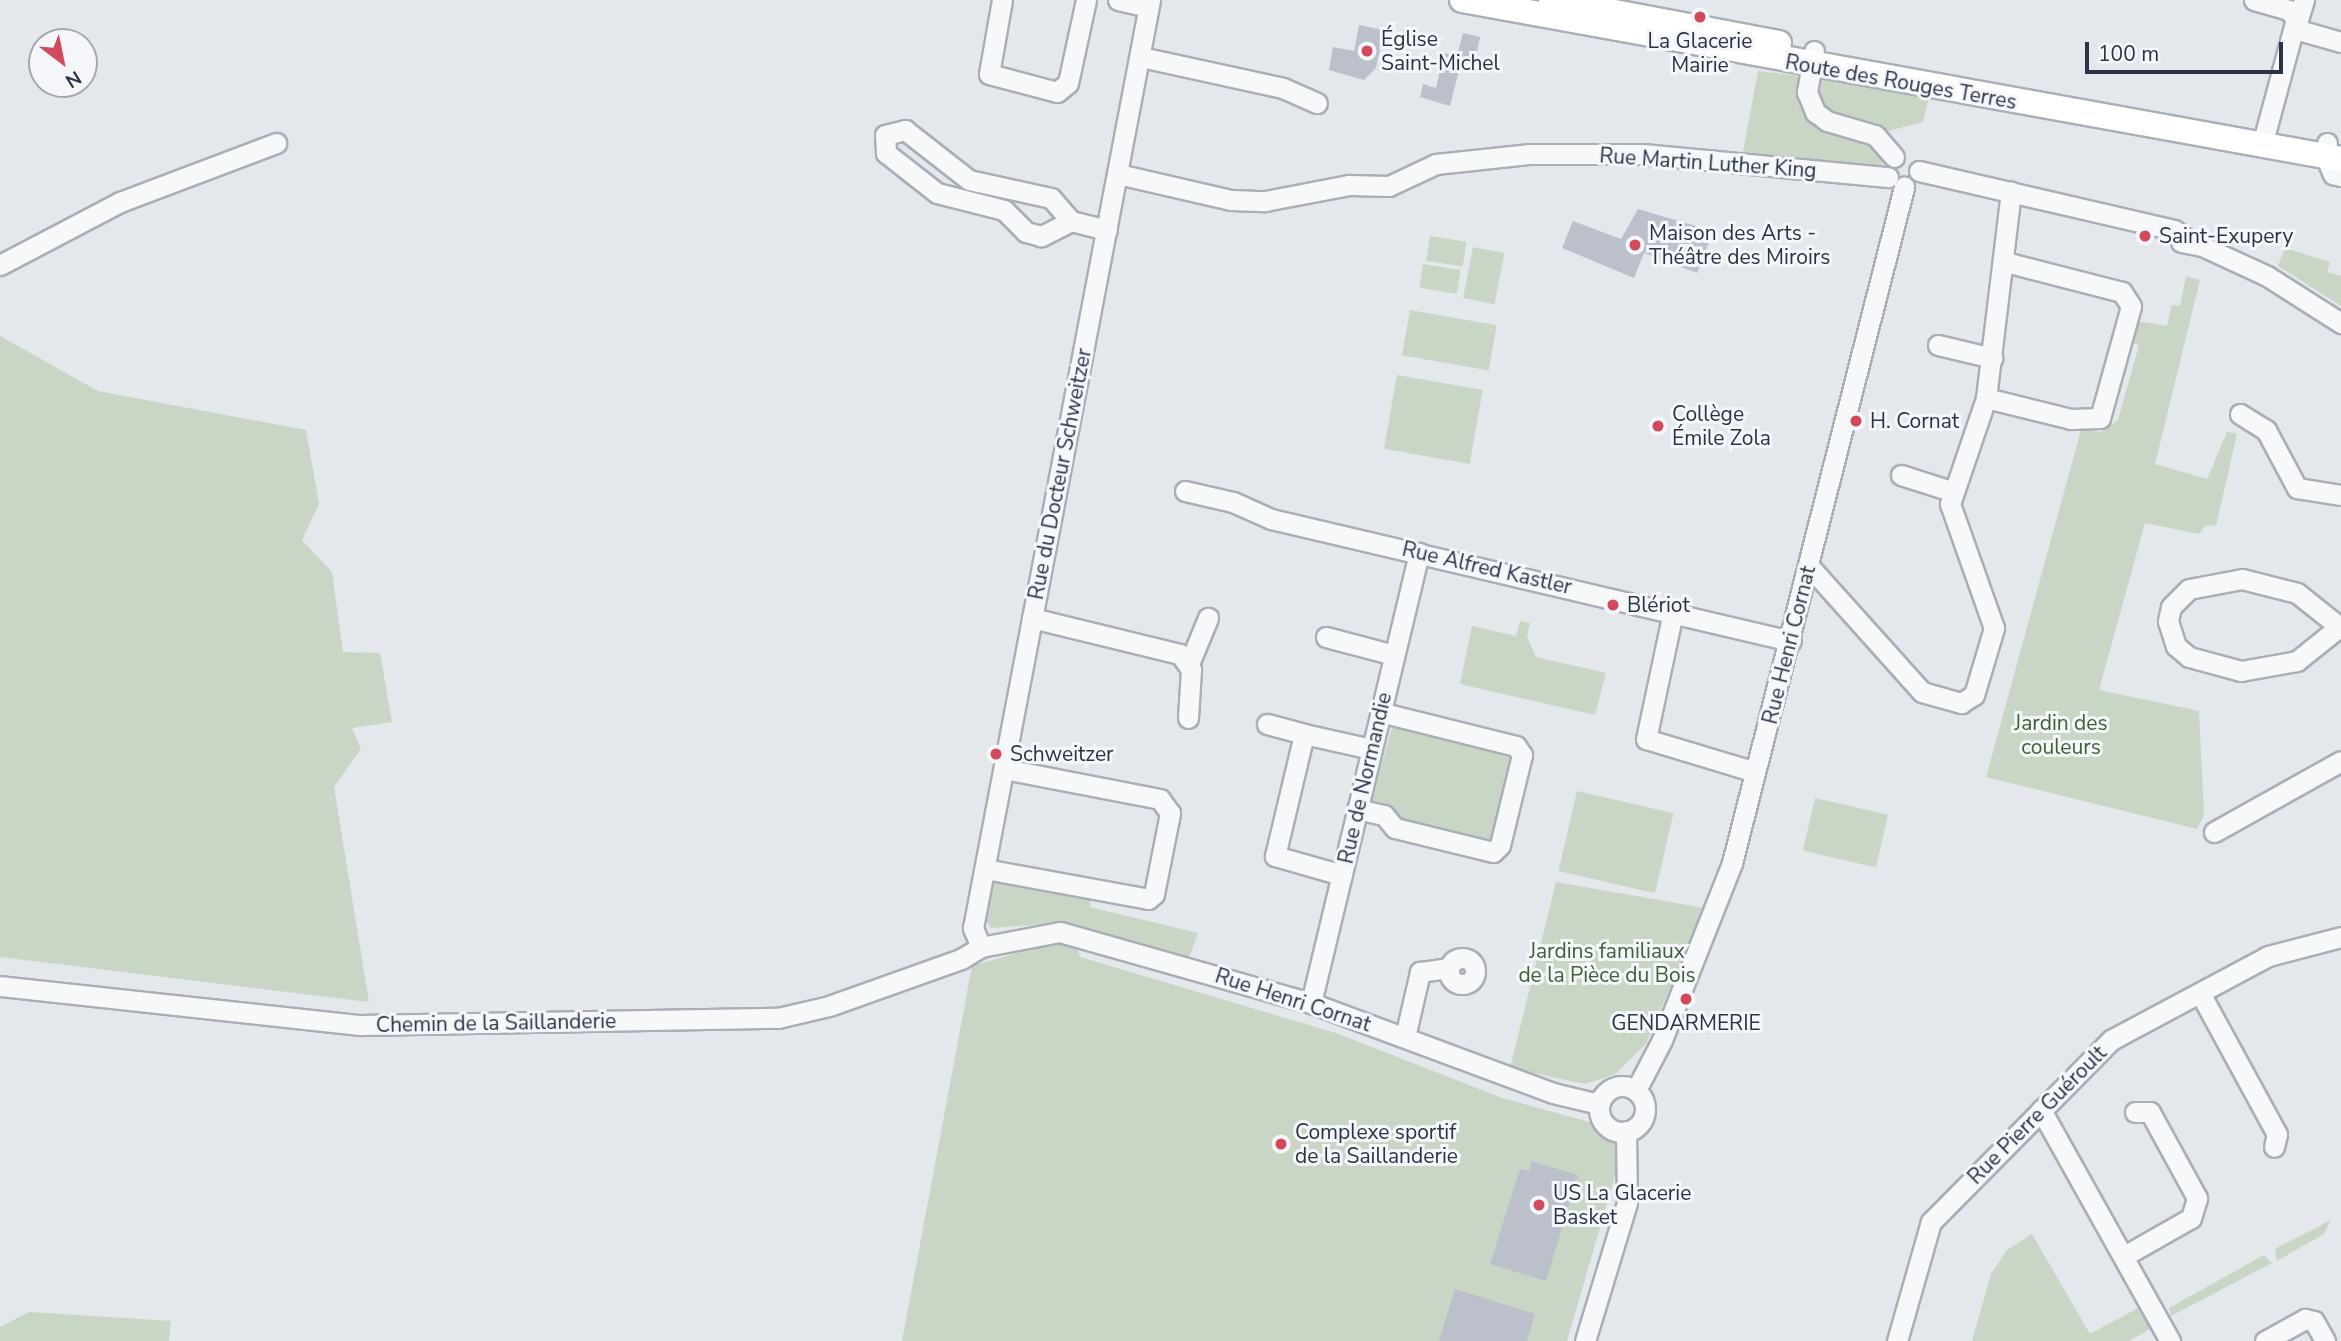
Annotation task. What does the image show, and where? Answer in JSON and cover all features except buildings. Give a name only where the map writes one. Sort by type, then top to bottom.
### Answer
[{"type":"main road","name":"Route des Rouges Terres","points":[[1462,0],[1812,58],[2334,151]]},
{"type":"main road","name":"Route des Rouges Terres","points":[[1552,0],[1812,58]]},
{"type":"street","points":[[1002,0],[989,74],[1057,92],[1068,83],[1086,0]]},
{"type":"street","points":[[1118,0],[1149,3]]},
{"type":"street","points":[[2254,0],[2295,13],[2295,29]]},
{"type":"street","points":[[2264,138],[2304,0]]},
{"type":"street","name":"Rue du Docteur Schweitzer","points":[[981,947],[973,928],[1141,57],[1149,3]]},
{"type":"street","points":[[2295,29],[2341,42]]},
{"type":"street","points":[[1141,57],[1283,88],[1317,103]]},
{"type":"street","points":[[1812,58],[1808,100],[1815,112],[1827,121],[1875,135],[1894,157],[1909,155],[1919,171],[2152,228],[2175,230],[2192,243],[2267,276],[2341,323]]},
{"type":"street","points":[[1071,221],[1041,236],[1026,232],[1004,210],[937,193],[886,153],[885,135],[905,130],[969,180],[1051,198],[1071,221],[1107,230]]},
{"type":"street","points":[[0,265],[120,202],[276,143]]},
{"type":"street","points":[[2334,151],[2333,174],[2341,176]]},
{"type":"street","name":"Rue Martin Luther King","points":[[1118,174],[1231,200],[1265,201],[1349,185],[1389,186],[1436,164],[1530,154],[1643,154],[1896,182]]},
{"type":"street","name":"Rue Henri Cornat","points":[[1636,1090],[1658,1051],[1720,896],[1755,772],[1809,566],[1896,182],[1894,157]]},
{"type":"street","points":[[1896,182],[1916,180],[1919,171]]},
{"type":"street","points":[[1809,566],[1922,692],[1948,701],[1968,701],[1994,628],[1952,516],[1951,491],[1986,398],[2005,262],[2011,192]]},
{"type":"street","points":[[1986,398],[2091,422],[2105,412],[2131,306],[2129,298],[2005,262]]},
{"type":"street","points":[[1938,345],[1992,358]]},
{"type":"street","points":[[2240,414],[2266,430],[2297,488],[2341,495]]},
{"type":"street","points":[[1901,475],[1951,491]]},
{"type":"street","name":"Rue Alfred Kastler","points":[[1185,491],[1233,502],[1271,519],[1673,611],[1791,641]]},
{"type":"street","name":"Rue de Normandie","points":[[1311,1003],[1419,553]]},
{"type":"street","points":[[2242,579],[2297,593],[2339,628],[2297,661],[2241,671],[2189,657],[2176,646],[2168,621],[2171,607],[2189,589],[2242,579]]},
{"type":"street","points":[[1673,611],[1646,739],[1755,772]]},
{"type":"street","points":[[1032,618],[1180,654],[1189,664]]},
{"type":"street","points":[[1188,718],[1189,664],[1208,618]]},
{"type":"street","points":[[1326,637],[1394,655]]},
{"type":"street","points":[[1357,809],[1384,815],[1395,828],[1493,852],[1500,845],[1522,755],[1516,746],[1380,712]]},
{"type":"street","points":[[1267,724],[1371,749]]},
{"type":"street","points":[[1304,734],[1275,856],[1342,875]]},
{"type":"street","points":[[2214,832],[2341,761]]},
{"type":"street","points":[[985,869],[1148,899],[1154,894],[1170,813],[1160,799],[1004,769]]},
{"type":"street","name":"Rue Henri Cornat","points":[[981,947],[1032,934],[1086,935],[1311,1003],[1553,1093],[1599,1104]]},
{"type":"street","name":"Rue Pierre Guéroult","points":[[1897,1341],[1931,1222],[2111,1041],[2267,956],[2341,937]]},
{"type":"street","name":"Chemin de la Saillanderie","points":[[0,986],[360,1025],[778,1018],[853,997],[961,959],[981,947]]},
{"type":"street","points":[[1405,1037],[1420,972],[1449,968]]},
{"type":"street","points":[[2200,993],[2277,1134],[2274,1147]]},
{"type":"street","points":[[1614,1086],[1636,1090],[1646,1105],[1645,1117],[1626,1131],[1604,1125],[1599,1104],[1614,1086]]},
{"type":"street","points":[[2041,1110],[2170,1341]]},
{"type":"street","points":[[2124,1256],[2191,1218],[2197,1198],[2150,1112],[2135,1112]]},
{"type":"street","points":[[1585,1341],[1627,1203],[1626,1131]]},
{"type":"street","points":[[2265,1341],[2305,1319],[2314,1321],[2325,1341]]},
{"type":"green space","points":[[1758,71],[1801,76],[1800,94],[1868,140],[1884,157],[1882,165],[1870,169],[1743,152]]},
{"type":"green space","points":[[1818,77],[1929,96],[1923,122],[1884,132],[1833,115],[1819,103]]},
{"type":"green space","points":[[1430,236],[1467,242],[1463,266],[1426,261]]},
{"type":"green space","points":[[1473,247],[1504,253],[1494,304],[1463,298]]},
{"type":"green space","points":[[2285,248],[2330,262],[2327,272],[2341,276],[2341,306],[2278,266]]},
{"type":"green space","points":[[1423,264],[1461,270],[1457,294],[1419,288]]},
{"type":"green space","name":"Jardin des couleurs","points":[[2186,276],[2200,280],[2155,464],[2207,479],[2227,432],[2237,434],[2216,526],[2206,525],[2199,534],[2145,523],[2099,690],[2199,711],[2204,815],[2197,829],[1986,777],[2081,430],[2101,432],[2118,420],[2139,345],[2130,342],[2136,321],[2167,326],[2172,305],[2180,306]]},
{"type":"green space","points":[[1410,310],[1497,325],[1489,371],[1402,355]]},
{"type":"green space","points":[[0,336],[98,391],[306,430],[319,504],[302,540],[332,572],[343,652],[380,653],[392,722],[352,728],[361,749],[334,787],[369,1002],[0,957]]},
{"type":"green space","points":[[1397,375],[1483,390],[1470,464],[1384,449]]},
{"type":"green space","points":[[1520,621],[1530,623],[1527,637],[1536,657],[1606,673],[1595,715],[1460,684],[1472,626],[1516,636]]},
{"type":"green space","points":[[1393,723],[1512,758],[1491,840],[1395,818],[1371,804]]},
{"type":"green space","points":[[1577,791],[1673,813],[1655,893],[1559,871]]},
{"type":"green space","points":[[1815,798],[1888,815],[1876,867],[1803,851]]},
{"type":"green space","points":[[993,878],[1091,897],[1090,907],[1198,933],[1188,960],[1059,923],[991,928],[984,916]]},
{"type":"green space","name":"Jardins familiaux de la Pièce du Bois","points":[[1556,882],[1704,908],[1646,1044],[1615,1074],[1585,1084],[1510,1068]]},
{"type":"green space","name":"Complexe sportif de la Saillanderie","points":[[1052,943],[1077,945],[1080,957],[1336,1033],[1502,1098],[1618,1130],[1622,1152],[1567,1341],[902,1341],[972,966]]},
{"type":"green space","points":[[2331,1220],[2324,1234],[2277,1261],[2275,1249]]},
{"type":"green space","points":[[2032,1234],[2090,1334],[2138,1308],[2150,1329],[2129,1341],[1972,1341],[1991,1274],[2007,1250]]},
{"type":"green space","points":[[2264,1255],[2272,1263],[2171,1316],[2169,1308]]},
{"type":"green space","points":[[29,1312],[171,1321],[169,1341],[0,1341],[0,1327]]},
{"type":"place","name":"La Glacerie Mairie","points":[[1700,17]]},
{"type":"place","name":"Église Saint-Michel","points":[[1367,51]]},
{"type":"place","name":"Saint-Exupery","points":[[2145,236]]},
{"type":"place","name":"Maison des Arts - Théâtre des Miroirs","points":[[1635,245]]},
{"type":"place","name":"H. Cornat","points":[[1856,421]]},
{"type":"place","name":"Collège Émile Zola","points":[[1658,426]]},
{"type":"place","name":"Blériot","points":[[1613,605]]},
{"type":"place","name":"Schweitzer","points":[[996,754]]},
{"type":"place","name":"GENDARMERIE","points":[[1686,999]]},
{"type":"place","name":"Complexe sportif de la Saillanderie","points":[[1281,1144]]},
{"type":"place","name":"US La Glacerie Basket","points":[[1539,1205]]}]
